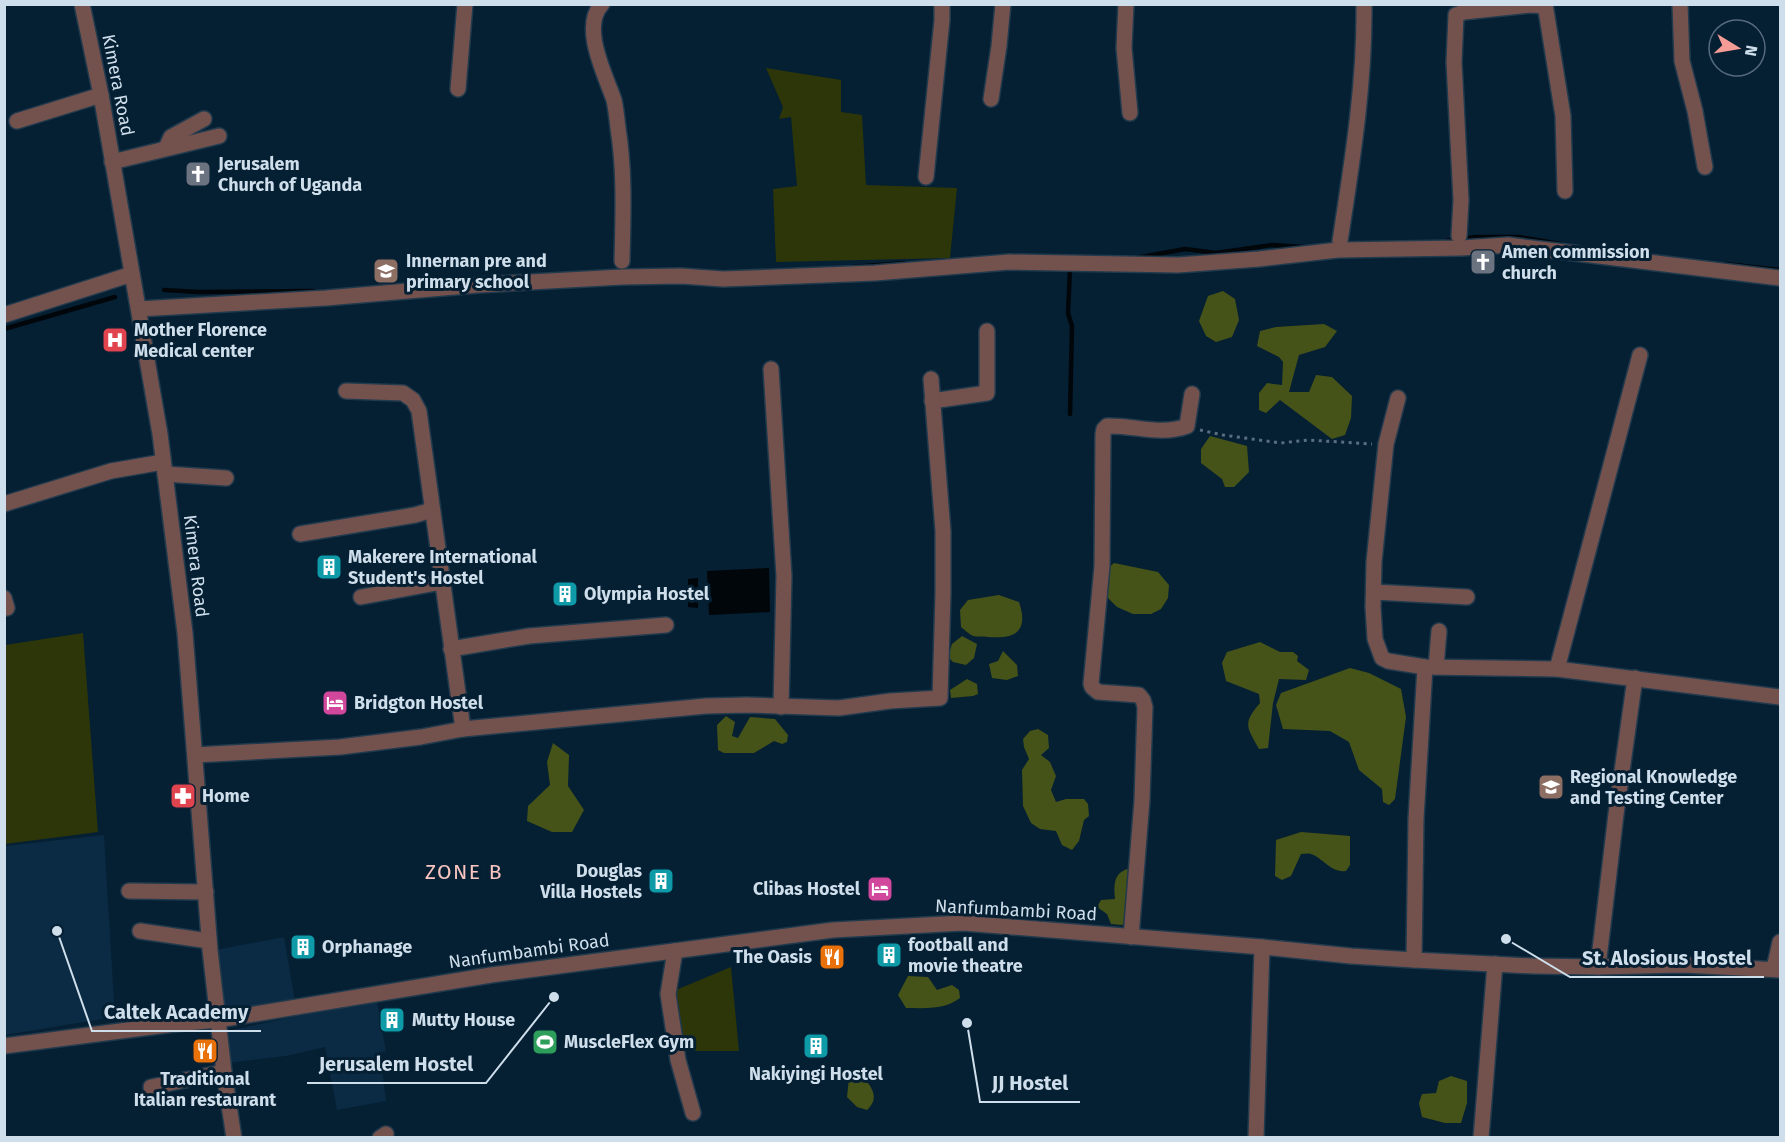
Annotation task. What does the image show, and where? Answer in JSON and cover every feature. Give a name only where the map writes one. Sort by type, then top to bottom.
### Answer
[{"type":"street","name":"Kimera Road","points":[[82,4],[101,94],[139,309],[164,468],[185,633],[209,941],[234,1137]]},
{"type":"street","points":[[458,89],[465,4]]},
{"type":"street","points":[[602,4],[598,8],[594,33],[598,57],[615,102],[622,154],[622,261]]},
{"type":"street","points":[[926,177],[942,4]]},
{"type":"street","points":[[991,99],[1003,4]]},
{"type":"street","points":[[1126,4],[1124,48],[1130,113]]},
{"type":"street","points":[[1340,241],[1356,130],[1365,34],[1364,4]]},
{"type":"street","points":[[1680,4],[1682,61],[1695,111],[1705,167]]},
{"type":"street","points":[[1459,236],[1461,200],[1454,62],[1456,15],[1464,12],[1545,5],[1563,116],[1565,191]]},
{"type":"street","points":[[17,121],[101,94]]},
{"type":"street","points":[[166,148],[171,137],[204,119]]},
{"type":"street","points":[[112,162],[219,136]]},
{"type":"street","points":[[139,309],[622,277],[681,276],[723,279],[875,273],[1009,262],[1178,265],[1259,260],[1338,250],[1508,245],[1780,278]]},
{"type":"street","points":[[4,315],[132,274]]},
{"type":"street","points":[[932,401],[987,393],[987,331]]},
{"type":"street","points":[[1557,669],[1640,355]]},
{"type":"street","points":[[771,369],[784,576],[781,707]]},
{"type":"street","points":[[195,755],[340,747],[421,737],[463,729],[706,706],[839,708],[890,701],[940,698],[943,531],[931,379]]},
{"type":"street","points":[[346,391],[404,393],[413,400],[419,411],[463,729]]},
{"type":"street","points":[[1131,937],[1142,800],[1145,707],[1139,695],[1098,692],[1091,684],[1102,566],[1103,434],[1107,426],[1153,431],[1187,426],[1192,394]]},
{"type":"street","points":[[1398,398],[1386,444],[1374,562],[1375,639],[1380,656],[1388,661],[1431,667],[1557,669],[1780,697]]},
{"type":"street","points":[[4,504],[111,471],[164,468],[226,477]]},
{"type":"street","points":[[300,534],[415,515],[432,510]]},
{"type":"street","points":[[361,597],[442,582]]},
{"type":"street","points":[[1374,592],[1467,597]]},
{"type":"street","points":[[451,649],[529,636],[666,625]]},
{"type":"street","points":[[1414,960],[1416,819],[1431,667],[1439,631]]},
{"type":"street","points":[[1598,967],[1635,678]]},
{"type":"street","points":[[129,891],[206,892]]},
{"type":"street","name":"Nanfumbambi Road","points":[[4,1046],[218,1020],[491,975],[832,930],[963,923],[1262,947],[1351,957],[1495,964],[1598,967],[1683,965],[1777,970]]},
{"type":"street","points":[[140,931],[209,941]]},
{"type":"street","points":[[1777,970],[1780,942]]},
{"type":"street","points":[[1256,1137],[1262,947]]},
{"type":"street","points":[[675,951],[668,994],[678,1060],[693,1113]]},
{"type":"street","points":[[1481,1137],[1495,964]]},
{"type":"street","points":[[151,1087],[224,1072]]},
{"type":"path","points":[[1187,426],[1223,435],[1281,443],[1315,440],[1386,444]]},
{"type":"shaded area","points":[[769,568],[770,612],[709,615],[707,571]]},
{"type":"shaded area","points":[[698,578],[698,608],[688,607],[688,579]]},
{"type":"shaded area","points":[[104,835],[115,1017],[5,1035],[5,846]]},
{"type":"shaded area","points":[[284,937],[295,1001],[222,1015],[215,950]]},
{"type":"shaded area","points":[[377,1002],[386,1051],[380,1053],[386,1101],[337,1110],[325,1047],[286,1056],[228,1063],[222,1032],[320,1011]]},
{"type":"green space","points":[[766,68],[841,80],[841,112],[862,115],[866,185],[957,188],[950,258],[776,262],[773,189],[797,186],[791,117],[779,119],[783,107]]},
{"type":"green space","points":[[1223,291],[1235,299],[1239,320],[1232,337],[1216,342],[1206,336],[1199,321],[1208,296]]},
{"type":"green space","points":[[1324,324],[1337,331],[1325,347],[1299,355],[1289,392],[1309,392],[1316,375],[1332,377],[1352,396],[1351,418],[1345,435],[1332,439],[1280,400],[1266,413],[1259,410],[1259,393],[1267,383],[1282,385],[1283,362],[1279,357],[1257,346],[1260,331],[1276,327]]},
{"type":"green space","points":[[1210,436],[1247,446],[1249,472],[1234,487],[1225,487],[1222,479],[1201,463],[1201,449]]},
{"type":"green space","points":[[1114,563],[1158,572],[1169,585],[1168,598],[1161,609],[1151,614],[1133,614],[1117,607],[1102,592],[1104,572]]},
{"type":"green space","points":[[999,595],[1019,602],[1022,620],[1021,627],[1017,631],[1006,637],[976,636],[961,627],[960,610],[968,600]]},
{"type":"green space","points":[[83,633],[98,832],[5,844],[5,645]]},
{"type":"green space","points":[[962,636],[977,644],[974,658],[966,665],[953,662],[948,657],[952,644]]},
{"type":"green space","points":[[1260,642],[1280,652],[1293,652],[1298,656],[1297,661],[1309,670],[1306,680],[1279,679],[1273,703],[1268,748],[1259,749],[1248,726],[1251,716],[1260,703],[1259,694],[1226,681],[1222,663],[1227,652]]},
{"type":"green space","points":[[1003,651],[1017,665],[1018,676],[1007,680],[992,678],[989,664],[998,661]]},
{"type":"green space","points":[[1350,668],[1369,673],[1401,689],[1406,717],[1395,799],[1389,805],[1383,802],[1382,789],[1359,770],[1349,742],[1330,731],[1283,729],[1276,705],[1281,693]]},
{"type":"green space","points":[[967,679],[977,684],[978,694],[951,698],[950,690]]},
{"type":"green space","points":[[726,716],[735,722],[732,736],[738,738],[750,717],[775,719],[788,735],[787,742],[782,744],[774,741],[754,753],[724,753],[718,750],[717,725]]},
{"type":"green space","points":[[1038,729],[1048,735],[1049,748],[1041,755],[1050,762],[1056,776],[1051,790],[1056,802],[1066,799],[1084,799],[1088,804],[1089,816],[1084,820],[1079,841],[1072,850],[1062,845],[1056,831],[1040,829],[1031,823],[1023,806],[1022,770],[1029,759],[1023,739],[1030,731]]},
{"type":"green space","points":[[553,743],[569,755],[568,786],[584,810],[572,832],[552,832],[527,821],[528,806],[550,785],[547,762]]},
{"type":"green space","points":[[1301,832],[1350,836],[1350,865],[1346,871],[1331,868],[1311,854],[1301,854],[1291,876],[1282,880],[1275,876],[1276,840]]},
{"type":"green space","points":[[1127,869],[1134,874],[1129,917],[1122,925],[1111,924],[1107,914],[1097,907],[1101,900],[1115,899],[1117,877]]},
{"type":"green space","points":[[731,967],[739,1051],[687,1051],[671,992]]},
{"type":"green space","points":[[908,976],[928,977],[937,990],[952,985],[959,990],[960,998],[947,1005],[906,1008],[898,995]]},
{"type":"green space","points":[[862,1076],[869,1084],[874,1097],[867,1110],[857,1107],[847,1097],[849,1078]]},
{"type":"green space","points":[[1451,1076],[1467,1081],[1467,1103],[1461,1123],[1445,1123],[1422,1117],[1419,1103],[1422,1094],[1436,1093],[1439,1081]]},
{"type":"waterway","points":[[1446,241],[1476,237],[1519,237],[1560,244]]},
{"type":"waterway","points":[[1136,258],[1185,249],[1216,253],[1272,245],[1303,247]]},
{"type":"waterway","points":[[852,267],[904,263]]},
{"type":"waterway","points":[[1726,264],[1780,270]]},
{"type":"waterway","points":[[1070,269],[1068,313],[1072,326],[1070,414]]},
{"type":"waterway","points":[[164,290],[314,291]]},
{"type":"waterway","points":[[4,329],[115,297]]},
{"type":"place","name":"Jerusalem Church of Uganda","points":[[198,174]]},
{"type":"place","name":"Amen commission church","points":[[1483,262]]},
{"type":"place","name":"Innernan pre and primary school","points":[[386,271]]},
{"type":"place","name":"Mother Florence Medical center","points":[[115,340]]},
{"type":"place","name":"Makerere International Student's Hostel","points":[[329,567]]},
{"type":"place","name":"Olympia Hostel","points":[[565,594]]},
{"type":"place","name":"Bridgton Hostel","points":[[335,703]]},
{"type":"place","name":"Regional Knowledge and Testing Center","points":[[1551,787]]},
{"type":"place","name":"Home","points":[[183,796]]},
{"type":"place","name":"Douglas Villa Hostels","points":[[661,881]]},
{"type":"place","name":"Clibas Hostel","points":[[880,889]]},
{"type":"place","name":"Caltek Academy","points":[[57,931]]},
{"type":"place","name":"St. Alosious Hostel","points":[[1506,939]]},
{"type":"place","name":"Orphanage","points":[[303,947]]},
{"type":"place","name":"football and movie theatre","points":[[889,955]]},
{"type":"place","name":"The Oasis","points":[[832,957]]},
{"type":"place","name":"Jerusalem Hostel","points":[[554,997]]},
{"type":"place","name":"Mutty House","points":[[392,1020]]},
{"type":"place","name":"JJ Hostel","points":[[967,1023]]},
{"type":"place","name":"MuscleFlex Gym","points":[[545,1042]]},
{"type":"place","name":"Nakiyingi Hostel","points":[[816,1046]]},
{"type":"place","name":"Traditional Italian restaurant","points":[[205,1051]]},
{"type":"district","name":"ZONE B","points":[[464,872]]}]
